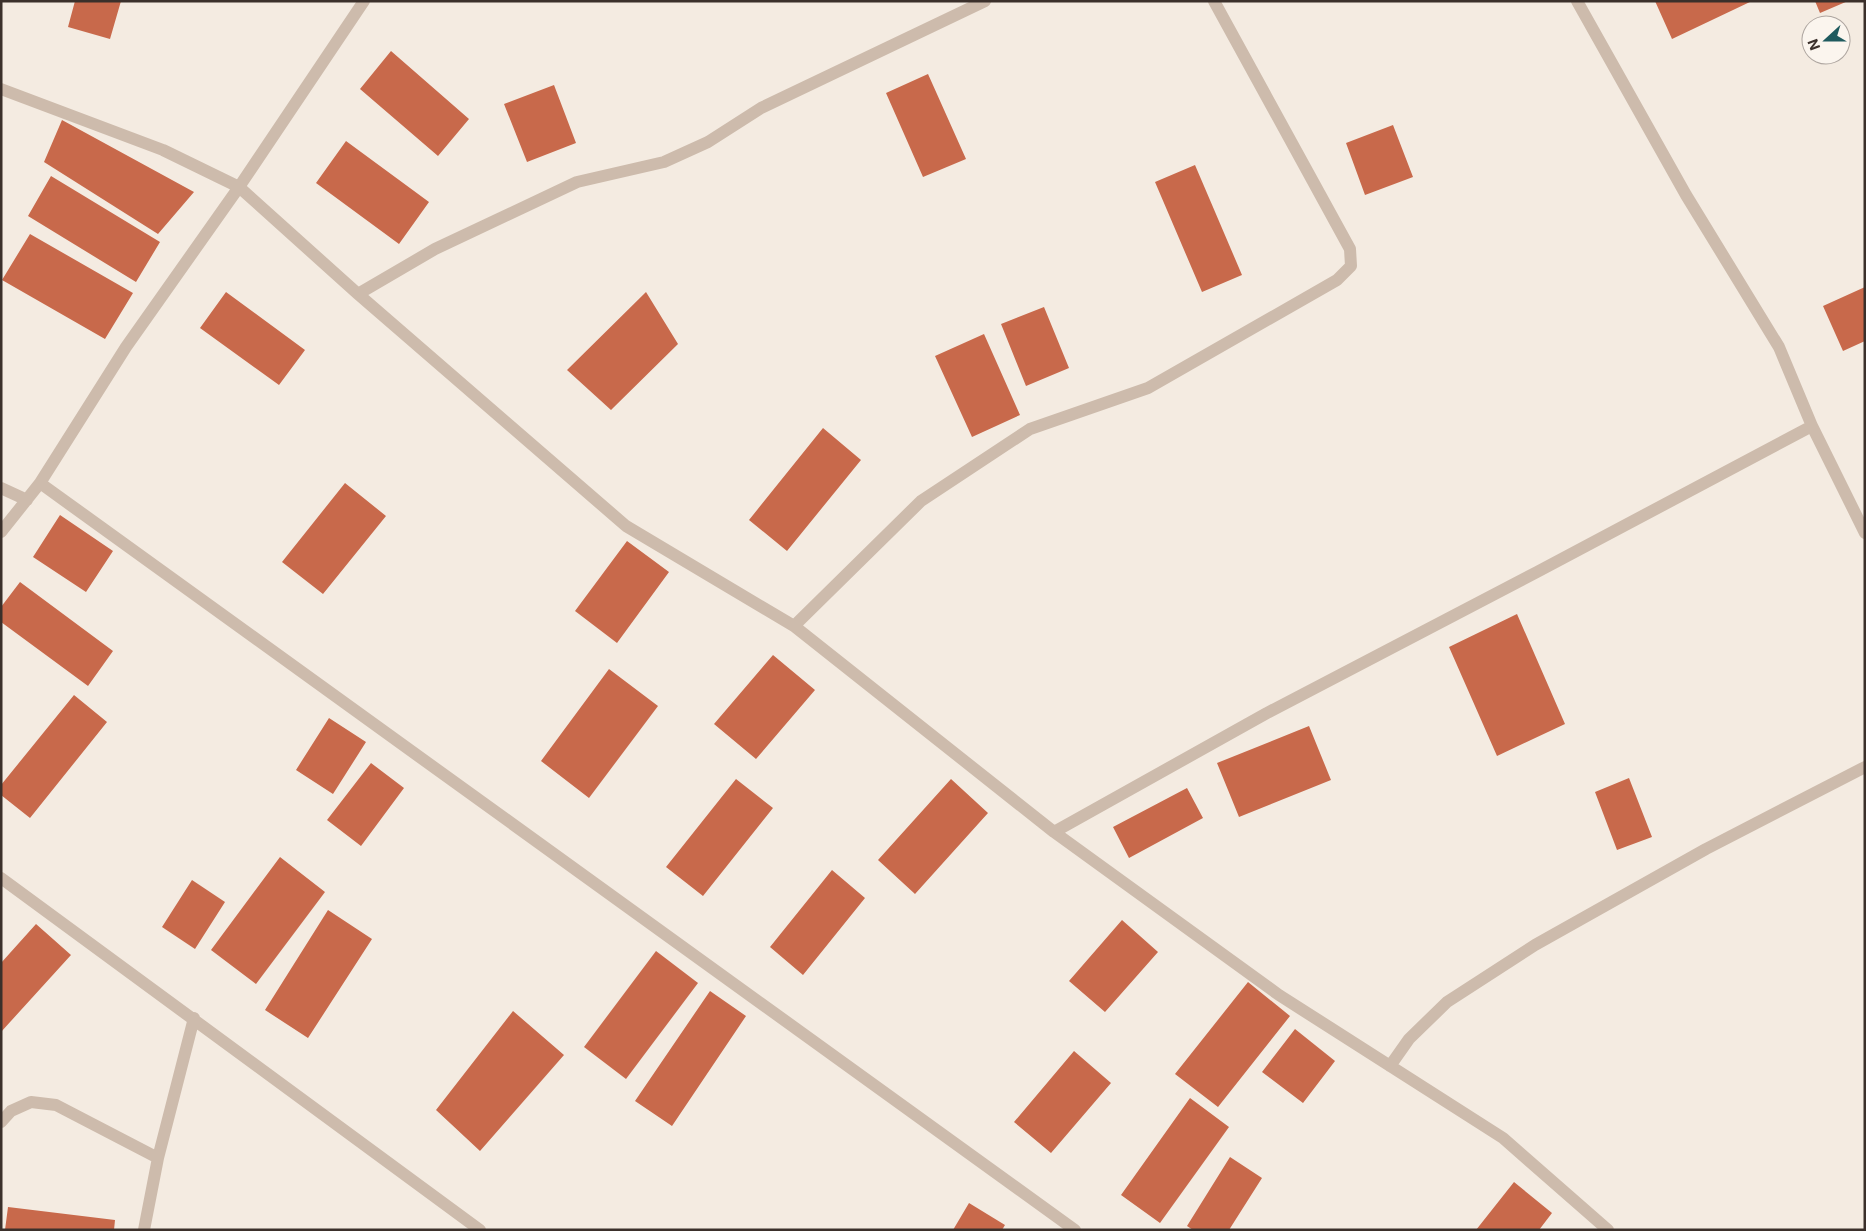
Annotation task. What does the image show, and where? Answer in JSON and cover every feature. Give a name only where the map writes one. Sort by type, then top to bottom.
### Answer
[{"type":"street","points":[[1,532],[40,483],[126,347],[240,187],[364,1]]},
{"type":"street","points":[[358,294],[434,249],[577,182],[664,162],[708,142],[761,108],[985,1]]},
{"type":"street","points":[[794,626],[922,501],[1030,430],[1148,388],[1337,280],[1351,266],[1350,249],[1214,1]]},
{"type":"street","points":[[1577,1],[1686,195],[1779,347],[1812,426],[1865,533]]},
{"type":"street","points":[[1,89],[164,150],[240,187],[358,294],[626,526],[794,626],[1054,832],[1279,995],[1503,1138],[1608,1230]]},
{"type":"street","points":[[1054,832],[1268,712],[1812,426]]},
{"type":"street","points":[[40,483],[1075,1230]]},
{"type":"street","points":[[1,488],[26,500]]},
{"type":"street","points":[[1390,1066],[1409,1039],[1447,1002],[1535,944],[1706,850],[1865,767]]},
{"type":"street","points":[[1,878],[480,1230]]},
{"type":"street","points":[[144,1230],[158,1158],[194,1018]]},
{"type":"street","points":[[1,1122],[11,1111],[31,1102],[56,1104],[158,1158]]},
{"type":"building","points":[[75,1],[121,1],[110,39],[68,27]]},
{"type":"building","points":[[1655,1],[1752,1],[1672,39]]},
{"type":"building","points":[[1815,1],[1848,1],[1820,13]]},
{"type":"building","points":[[391,51],[469,119],[438,156],[360,89]]},
{"type":"building","points":[[928,74],[966,159],[923,177],[886,93]]},
{"type":"building","points":[[554,85],[576,143],[527,162],[504,104]]},
{"type":"building","points":[[62,120],[194,192],[158,234],[44,162]]},
{"type":"building","points":[[1393,125],[1413,177],[1365,195],[1346,143]]},
{"type":"building","points":[[346,141],[429,202],[399,244],[316,183]]},
{"type":"building","points":[[1195,165],[1242,275],[1202,292],[1155,182]]},
{"type":"building","points":[[51,176],[160,242],[136,282],[28,216]]},
{"type":"building","points":[[30,234],[133,293],[105,339],[2,280]]},
{"type":"building","points":[[1865,287],[1865,341],[1843,351],[1823,306]]},
{"type":"building","points":[[226,292],[305,350],[279,385],[200,328]]},
{"type":"building","points":[[646,292],[678,344],[611,410],[567,370]]},
{"type":"building","points":[[1044,307],[1069,368],[1026,386],[1001,324]]},
{"type":"building","points":[[984,334],[1020,415],[972,437],[935,356]]},
{"type":"building","points":[[823,428],[861,460],[787,551],[749,520]]},
{"type":"building","points":[[345,483],[386,516],[323,594],[282,562]]},
{"type":"building","points":[[60,515],[113,551],[86,592],[33,557]]},
{"type":"building","points":[[627,541],[669,572],[617,643],[575,611]]},
{"type":"building","points":[[20,582],[113,651],[88,686],[1,622],[1,607]]},
{"type":"building","points":[[1517,614],[1565,724],[1497,756],[1449,647]]},
{"type":"building","points":[[773,655],[815,690],[756,759],[714,724]]},
{"type":"building","points":[[609,669],[658,706],[589,798],[541,761]]},
{"type":"building","points":[[74,695],[107,722],[30,818],[1,795],[1,785]]},
{"type":"building","points":[[329,718],[366,742],[333,794],[296,770]]},
{"type":"building","points":[[1309,726],[1331,780],[1239,817],[1217,763]]},
{"type":"building","points":[[371,763],[404,788],[361,846],[327,820]]},
{"type":"building","points":[[1629,778],[1652,837],[1617,850],[1595,792]]},
{"type":"building","points":[[736,779],[773,808],[703,896],[666,867]]},
{"type":"building","points":[[951,779],[988,813],[915,894],[878,860]]},
{"type":"building","points":[[1187,788],[1203,818],[1129,858],[1113,827]]},
{"type":"building","points":[[280,857],[325,892],[256,984],[211,950]]},
{"type":"building","points":[[832,870],[865,898],[803,975],[770,947]]},
{"type":"building","points":[[192,880],[225,902],[195,949],[162,927]]},
{"type":"building","points":[[328,910],[372,939],[308,1038],[265,1010]]},
{"type":"building","points":[[1122,920],[1158,952],[1105,1012],[1069,981]]},
{"type":"building","points":[[36,924],[71,955],[1,1032],[1,963]]},
{"type":"building","points":[[656,951],[698,983],[626,1079],[584,1047]]},
{"type":"building","points":[[1248,982],[1290,1016],[1218,1107],[1175,1074]]},
{"type":"building","points":[[710,991],[746,1016],[672,1126],[635,1101]]},
{"type":"building","points":[[513,1011],[564,1055],[480,1151],[436,1110]]},
{"type":"building","points":[[1295,1029],[1335,1061],[1303,1103],[1262,1072]]},
{"type":"building","points":[[1074,1051],[1111,1083],[1051,1153],[1014,1122]]},
{"type":"building","points":[[1190,1098],[1229,1127],[1160,1223],[1121,1195]]},
{"type":"building","points":[[1230,1157],[1262,1178],[1229,1230],[1193,1230],[1187,1226]]},
{"type":"building","points":[[1514,1182],[1552,1213],[1539,1230],[1476,1230]]},
{"type":"building","points":[[969,1203],[1005,1225],[1002,1230],[953,1230]]},
{"type":"building","points":[[8,1207],[115,1220],[114,1230],[5,1230]]}]
